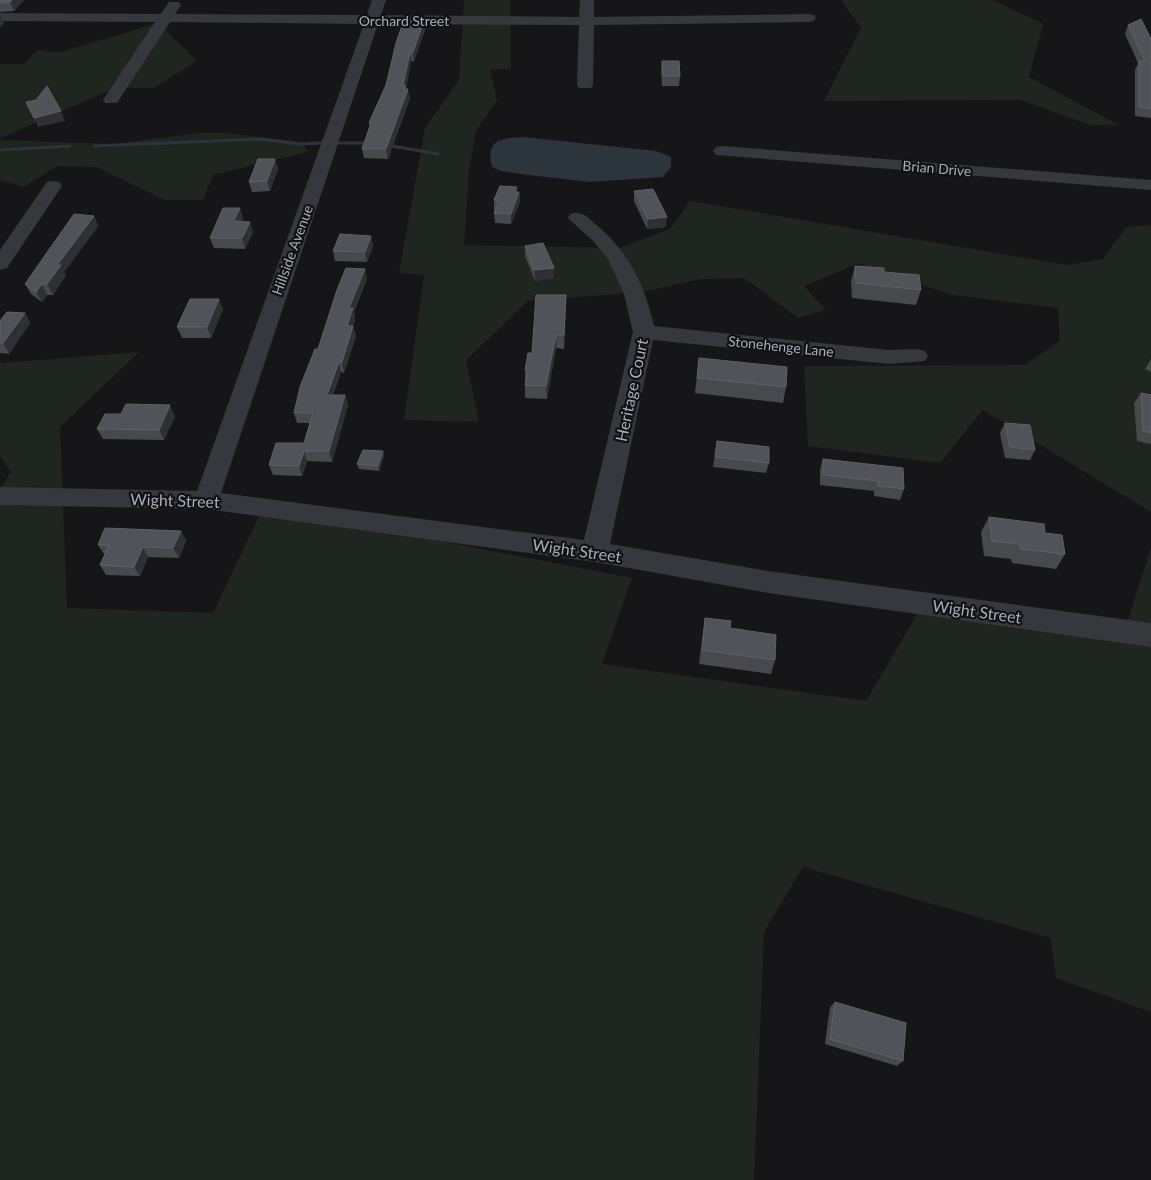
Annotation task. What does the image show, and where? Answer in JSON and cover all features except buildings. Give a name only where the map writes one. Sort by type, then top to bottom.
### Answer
[{"type":"street","points":[[110,100],[178,0]]},
{"type":"street","name":"Hillside Avenue","points":[[206,500],[268,314],[339,120],[379,0]]},
{"type":"street","points":[[585,85],[588,21],[586,0]]},
{"type":"street","name":"Orchard Street","points":[[0,18],[167,17],[588,21],[809,18]]},
{"type":"street","name":"Brian Drive","points":[[722,151],[1151,185]]},
{"type":"street","points":[[0,264],[53,186]]},
{"type":"street","name":"Heritage Court","points":[[577,218],[601,239],[620,263],[639,307],[644,332],[595,552]]},
{"type":"street","name":"Stonehenge Lane","points":[[644,332],[889,357],[917,356]]},
{"type":"street","name":"Wight Street","points":[[0,496],[206,500],[595,552],[768,582],[1151,635]]},
{"type":"shaded area","points":[[464,0],[510,0],[511,69],[490,69],[497,100],[476,131],[469,170],[464,245],[620,248],[670,229],[690,201],[1067,265],[1103,259],[1126,227],[1151,225],[1151,512],[983,410],[940,463],[808,446],[804,366],[1025,365],[1060,341],[1058,308],[952,295],[859,263],[804,286],[826,310],[798,318],[744,278],[701,279],[642,292],[528,301],[466,360],[479,422],[404,420],[424,275],[399,273],[425,128],[459,80]]},
{"type":"shaded area","points":[[841,0],[993,0],[1043,24],[1029,77],[1119,125],[1090,125],[1020,100],[824,101],[861,28]]},
{"type":"shaded area","points":[[158,23],[197,61],[154,88],[116,88],[0,138],[0,65],[24,64],[38,50],[58,53]]},
{"type":"shaded area","points":[[199,133],[225,133],[301,142],[308,152],[213,175],[203,200],[165,200],[96,167],[57,166],[24,187],[0,180],[0,140],[113,144]]},
{"type":"shaded area","points":[[523,137],[656,151],[671,157],[671,167],[663,177],[590,182],[501,171],[492,167],[491,151],[496,142],[507,138]]},
{"type":"shaded area","points":[[139,352],[60,427],[67,608],[213,613],[262,510],[291,512],[632,578],[602,664],[866,701],[922,606],[1123,636],[1151,547],[1151,1012],[1056,978],[1051,938],[803,867],[764,932],[754,1180],[0,1180],[0,489],[11,472],[0,456],[0,359],[2,363]]},
{"type":"waterway","points":[[94,146],[262,139],[298,144],[323,143]]},
{"type":"waterway","points":[[336,143],[371,143]]},
{"type":"waterway","points":[[386,145],[438,154]]},
{"type":"waterway","points":[[0,150],[70,146]]}]
